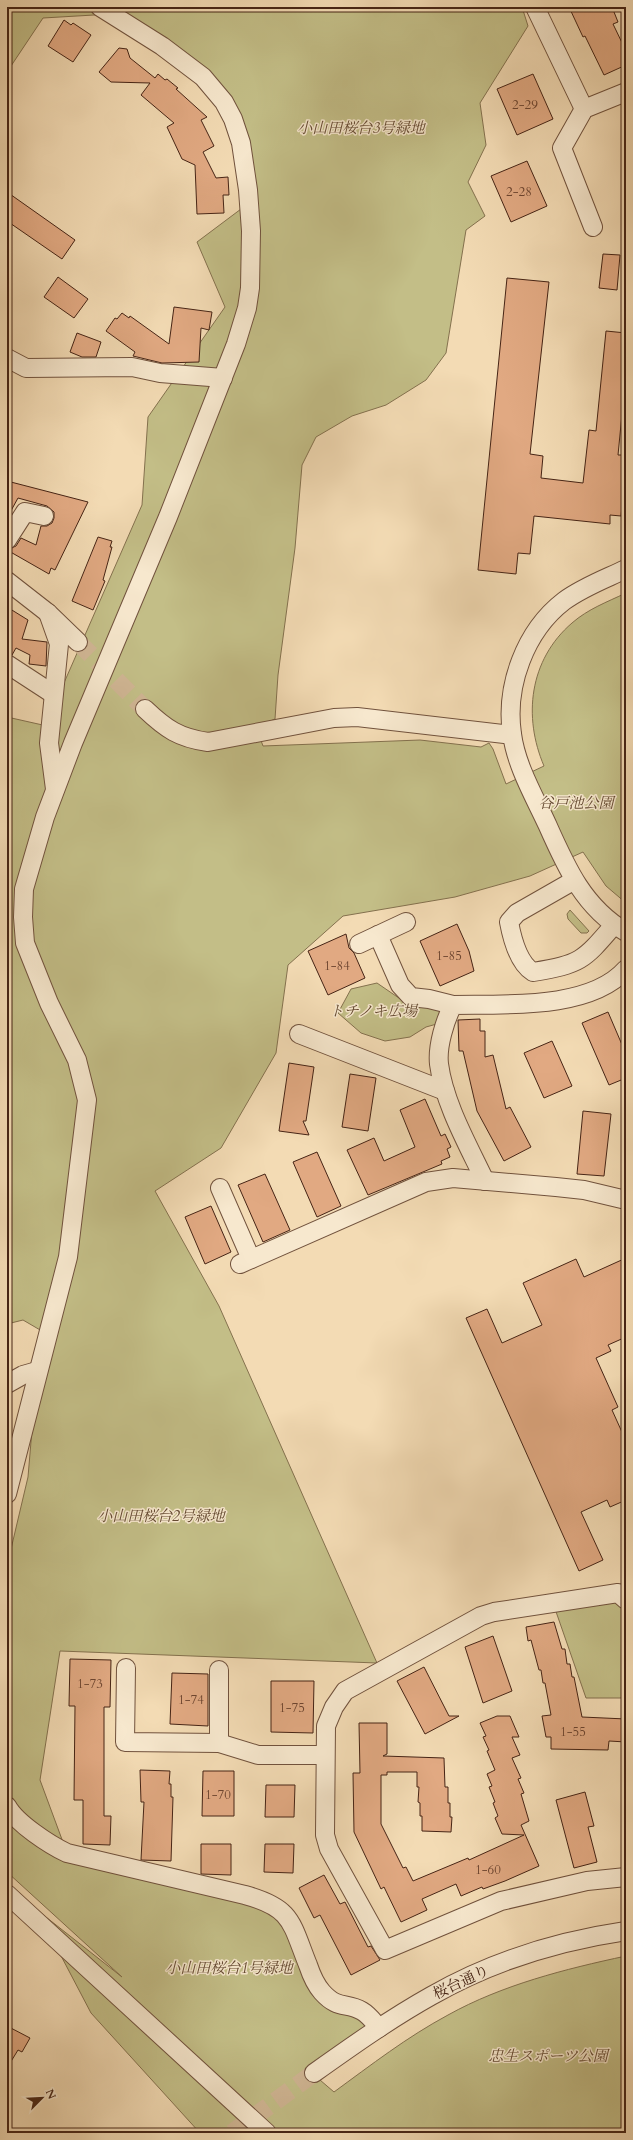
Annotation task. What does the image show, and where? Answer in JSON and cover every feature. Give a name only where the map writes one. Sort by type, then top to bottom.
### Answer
[{"type":"street","points":[[7,1494],[37,1371],[68,1257],[87,1100],[77,1060],[49,1004],[25,943],[23,930],[24,889],[45,817],[104,666],[168,517],[222,378],[247,308],[250,288],[251,231],[245,164],[239,133],[224,102],[203,77],[162,46],[100,7]]},
{"type":"street","points":[[535,7],[584,109]]},
{"type":"street","points":[[593,227],[562,148],[584,109],[626,92]]},
{"type":"street","points":[[7,358],[26,368],[132,367],[160,373],[222,378]]},
{"type":"street","points":[[7,540],[25,512],[44,516]]},
{"type":"street","points":[[573,881],[512,917],[509,922],[511,934],[526,968],[533,972],[571,965],[590,953],[620,928],[589,902],[573,881],[563,861],[525,775],[512,735],[510,710],[513,689],[519,664],[530,642],[545,620],[563,602],[583,589],[626,569]]},
{"type":"street","points":[[7,581],[48,613],[78,642]]},
{"type":"street","points":[[48,613],[60,644],[49,743],[55,791]]},
{"type":"street","points":[[7,664],[54,694]]},
{"type":"street","points":[[146,710],[166,728],[189,739],[208,742],[334,718],[357,717],[512,735]]},
{"type":"street","points":[[359,944],[406,922]]},
{"type":"street","points":[[378,935],[400,985],[410,997],[429,999],[453,1005],[524,1004],[586,995],[614,981],[626,969]]},
{"type":"street","points":[[453,1005],[444,1022],[439,1062],[445,1091],[484,1181]]},
{"type":"street","points":[[299,1034],[445,1091]]},
{"type":"street","points":[[220,1188],[246,1261],[426,1182],[453,1178],[584,1190],[626,1200]]},
{"type":"street","points":[[7,1384],[22,1375],[37,1371]]},
{"type":"street","points":[[626,1600],[618,1593],[494,1612],[466,1623],[345,1692],[334,1707],[326,1726],[325,1824],[329,1849],[385,1950],[501,1901],[587,1881],[626,1877]]},
{"type":"street","points":[[126,1668],[125,1742],[219,1743],[258,1755],[326,1755]]},
{"type":"street","points":[[219,1743],[220,1670]]},
{"type":"street","points":[[7,1806],[18,1819],[58,1849],[67,1853],[253,1897],[277,1906],[291,1923],[318,1987],[330,2001],[360,2010],[369,2016],[379,2028]]},
{"type":"street","points":[[7,1894],[267,2133]]},
{"type":"street","name":"桜台通り","points":[[314,2073],[379,2028],[431,1996],[464,1979],[512,1959],[556,1946],[626,1931]]},
{"type":"green space","points":[[7,7],[522,7],[528,26],[480,103],[486,145],[468,182],[485,216],[466,230],[446,353],[426,380],[386,405],[352,416],[316,437],[302,465],[295,548],[278,675],[275,719],[256,727],[263,746],[420,740],[481,747],[489,743],[493,749],[506,784],[544,766],[537,747],[533,728],[532,709],[534,690],[539,672],[547,654],[558,638],[578,618],[598,606],[626,593],[626,903],[606,886],[583,852],[530,876],[455,897],[343,916],[288,965],[276,1053],[221,1148],[155,1191],[219,1306],[377,1663],[60,1651],[40,1780],[67,1853],[267,1901],[312,1976],[379,2028],[313,2074],[334,2092],[418,2033],[469,2004],[534,1979],[580,1966],[626,1956],[626,2133],[200,2133],[91,2013],[37,1910],[122,1977],[7,1872],[7,1566],[28,1477],[37,1371],[47,1334],[23,1320],[7,1324],[7,717],[56,728],[60,692],[142,505],[148,417],[225,307],[197,242],[249,203],[224,102],[111,14],[43,18],[7,72]]},
{"type":"green space","points":[[570,910],[589,931],[587,933],[581,933],[568,919],[567,914]]},
{"type":"green space","name":"トチノキ広場","points":[[377,983],[412,1007],[429,999],[453,1005],[444,1022],[426,1027],[410,1037],[385,1041],[361,1033],[338,1013],[351,989]]},
{"type":"green space","points":[[626,1600],[626,1698],[586,1698],[553,1603]]},
{"type":"building","points":[[569,7],[612,7],[618,22],[613,24],[626,51],[626,65],[604,75],[585,36],[583,37]]},
{"type":"building","points":[[64,20],[71,25],[73,23],[91,35],[73,62],[48,46]]},
{"type":"building","points":[[119,48],[127,49],[130,58],[155,78],[158,74],[165,80],[167,79],[207,117],[201,120],[214,146],[203,152],[216,178],[228,177],[229,195],[223,195],[224,213],[197,214],[195,165],[182,159],[167,127],[174,123],[141,95],[150,83],[111,82],[99,72]]},
{"type":"building","points":[[533,74],[553,119],[517,135],[497,89]]},
{"type":"building","points":[[527,161],[547,206],[511,222],[491,176]]},
{"type":"building","points":[[7,192],[75,240],[62,259],[7,221]]},
{"type":"building","points":[[603,254],[620,255],[617,290],[599,288]]},
{"type":"building","points":[[58,277],[88,299],[74,318],[44,297]]},
{"type":"building","points":[[507,278],[549,282],[530,454],[543,456],[541,478],[583,483],[589,430],[596,431],[606,331],[626,333],[626,373],[618,455],[626,455],[626,488],[624,488],[621,516],[610,515],[610,524],[534,516],[530,554],[518,553],[516,574],[478,570]]},
{"type":"building","points":[[174,307],[212,312],[209,330],[201,328],[199,362],[162,363],[133,356],[135,352],[106,331],[115,318],[117,319],[122,313],[129,318],[130,316],[169,344]]},
{"type":"building","points":[[77,333],[101,342],[96,357],[82,357],[70,352]]},
{"type":"building","points":[[7,481],[88,502],[55,570],[51,568],[49,574],[7,550],[16,546],[21,538],[36,545],[41,526],[47,526],[52,523],[54,512],[47,506],[18,498],[7,518]]},
{"type":"building","points":[[98,537],[112,541],[110,547],[112,547],[103,580],[105,581],[93,610],[72,601]]},
{"type":"building","points":[[7,607],[28,620],[22,639],[47,642],[46,666],[29,664],[30,655],[16,648],[12,655],[7,654]]},
{"type":"building","points":[[457,924],[469,951],[474,971],[440,986],[420,941]]},
{"type":"building","points":[[346,934],[349,948],[354,953],[365,978],[328,995],[308,951]]},
{"type":"building","points":[[608,1012],[626,1054],[626,1078],[609,1085],[582,1023]]},
{"type":"building","points":[[480,1019],[480,1031],[485,1031],[485,1057],[493,1055],[506,1109],[510,1107],[531,1147],[504,1161],[477,1111],[463,1051],[459,1051],[458,1020]]},
{"type":"building","points":[[552,1041],[572,1086],[544,1098],[524,1053]]},
{"type":"building","points":[[289,1063],[314,1067],[306,1121],[303,1121],[309,1135],[279,1131]]},
{"type":"building","points":[[350,1074],[376,1078],[368,1131],[342,1127]]},
{"type":"building","points":[[425,1099],[441,1136],[445,1134],[451,1147],[447,1149],[450,1157],[441,1161],[442,1164],[368,1195],[347,1150],[374,1138],[384,1161],[415,1147],[400,1110]]},
{"type":"building","points":[[583,1111],[611,1114],[604,1176],[577,1174]]},
{"type":"building","points":[[317,1152],[341,1206],[317,1217],[293,1162]]},
{"type":"building","points":[[265,1174],[290,1230],[263,1242],[238,1185]]},
{"type":"building","points":[[211,1206],[231,1252],[205,1264],[185,1217]]},
{"type":"building","points":[[626,1258],[626,1337],[608,1345],[611,1351],[596,1358],[618,1407],[612,1410],[626,1441],[626,1500],[610,1507],[607,1500],[581,1512],[603,1560],[579,1571],[466,1318],[487,1309],[502,1343],[542,1325],[523,1283],[576,1259],[584,1277]]},
{"type":"building","points":[[554,1622],[562,1649],[565,1649],[567,1664],[570,1664],[572,1677],[574,1677],[582,1717],[626,1719],[626,1742],[609,1741],[608,1750],[551,1749],[551,1737],[546,1737],[542,1716],[551,1715],[545,1683],[543,1683],[541,1670],[539,1670],[531,1640],[528,1641],[526,1627]]},
{"type":"building","points":[[493,1636],[512,1691],[483,1703],[465,1647]]},
{"type":"building","points":[[70,1659],[111,1660],[110,1707],[104,1707],[104,1816],[111,1816],[110,1845],[83,1844],[83,1800],[74,1800],[75,1706],[69,1706]]},
{"type":"building","points":[[424,1667],[449,1716],[459,1716],[425,1734],[397,1681]]},
{"type":"building","points":[[172,1673],[208,1674],[208,1726],[170,1724]]},
{"type":"building","points":[[271,1681],[314,1681],[313,1733],[271,1732]]},
{"type":"building","points":[[497,1716],[510,1716],[519,1737],[512,1737],[520,1755],[512,1758],[521,1778],[518,1779],[524,1793],[521,1794],[529,1821],[521,1825],[539,1866],[505,1881],[483,1889],[482,1887],[461,1896],[456,1884],[422,1899],[427,1910],[401,1922],[384,1887],[381,1889],[354,1832],[353,1773],[360,1773],[359,1723],[387,1723],[387,1754],[383,1756],[444,1758],[445,1787],[448,1787],[448,1803],[450,1803],[450,1817],[452,1817],[451,1832],[422,1831],[422,1816],[420,1816],[420,1803],[418,1802],[419,1787],[417,1787],[417,1772],[387,1772],[387,1775],[381,1775],[381,1824],[403,1868],[406,1867],[413,1881],[468,1858],[469,1860],[524,1835],[502,1834],[495,1818],[498,1816],[493,1803],[495,1802],[489,1787],[492,1786],[487,1774],[495,1770],[487,1751],[489,1750],[483,1737],[486,1736],[480,1723]]},
{"type":"building","points":[[140,1770],[170,1771],[169,1784],[171,1784],[171,1797],[173,1797],[171,1861],[141,1860],[144,1802],[141,1802]]},
{"type":"building","points":[[203,1771],[234,1771],[234,1816],[202,1816]]},
{"type":"building","points":[[266,1785],[295,1785],[294,1817],[265,1817]]},
{"type":"building","points":[[585,1792],[594,1826],[588,1827],[597,1862],[574,1868],[556,1800]]},
{"type":"building","points":[[201,1844],[231,1844],[231,1875],[201,1874]]},
{"type":"building","points":[[265,1844],[294,1844],[293,1873],[264,1872]]},
{"type":"building","points":[[324,1875],[340,1904],[345,1902],[368,1947],[371,1946],[380,1960],[351,1975],[320,1915],[314,1918],[299,1888]]},
{"type":"building","points":[[7,2026],[30,2038],[22,2052],[18,2050],[7,2068]]},
{"type":"tunnel","points":[[78,642],[145,709]]},
{"type":"tunnel","points":[[232,2133],[314,2073]]},
{"type":"park label","name":"小山田桜台3号緑地","points":[[361,128]]},
{"type":"park label","name":"谷戸池公園","points":[[576,803]]},
{"type":"park label","name":"小山田桜台2号緑地","points":[[161,1516]]},
{"type":"park label","name":"小山田桜台1号緑地","points":[[229,1968]]},
{"type":"park label","name":"忠生スポーツ公園","points":[[548,2056]]}]
